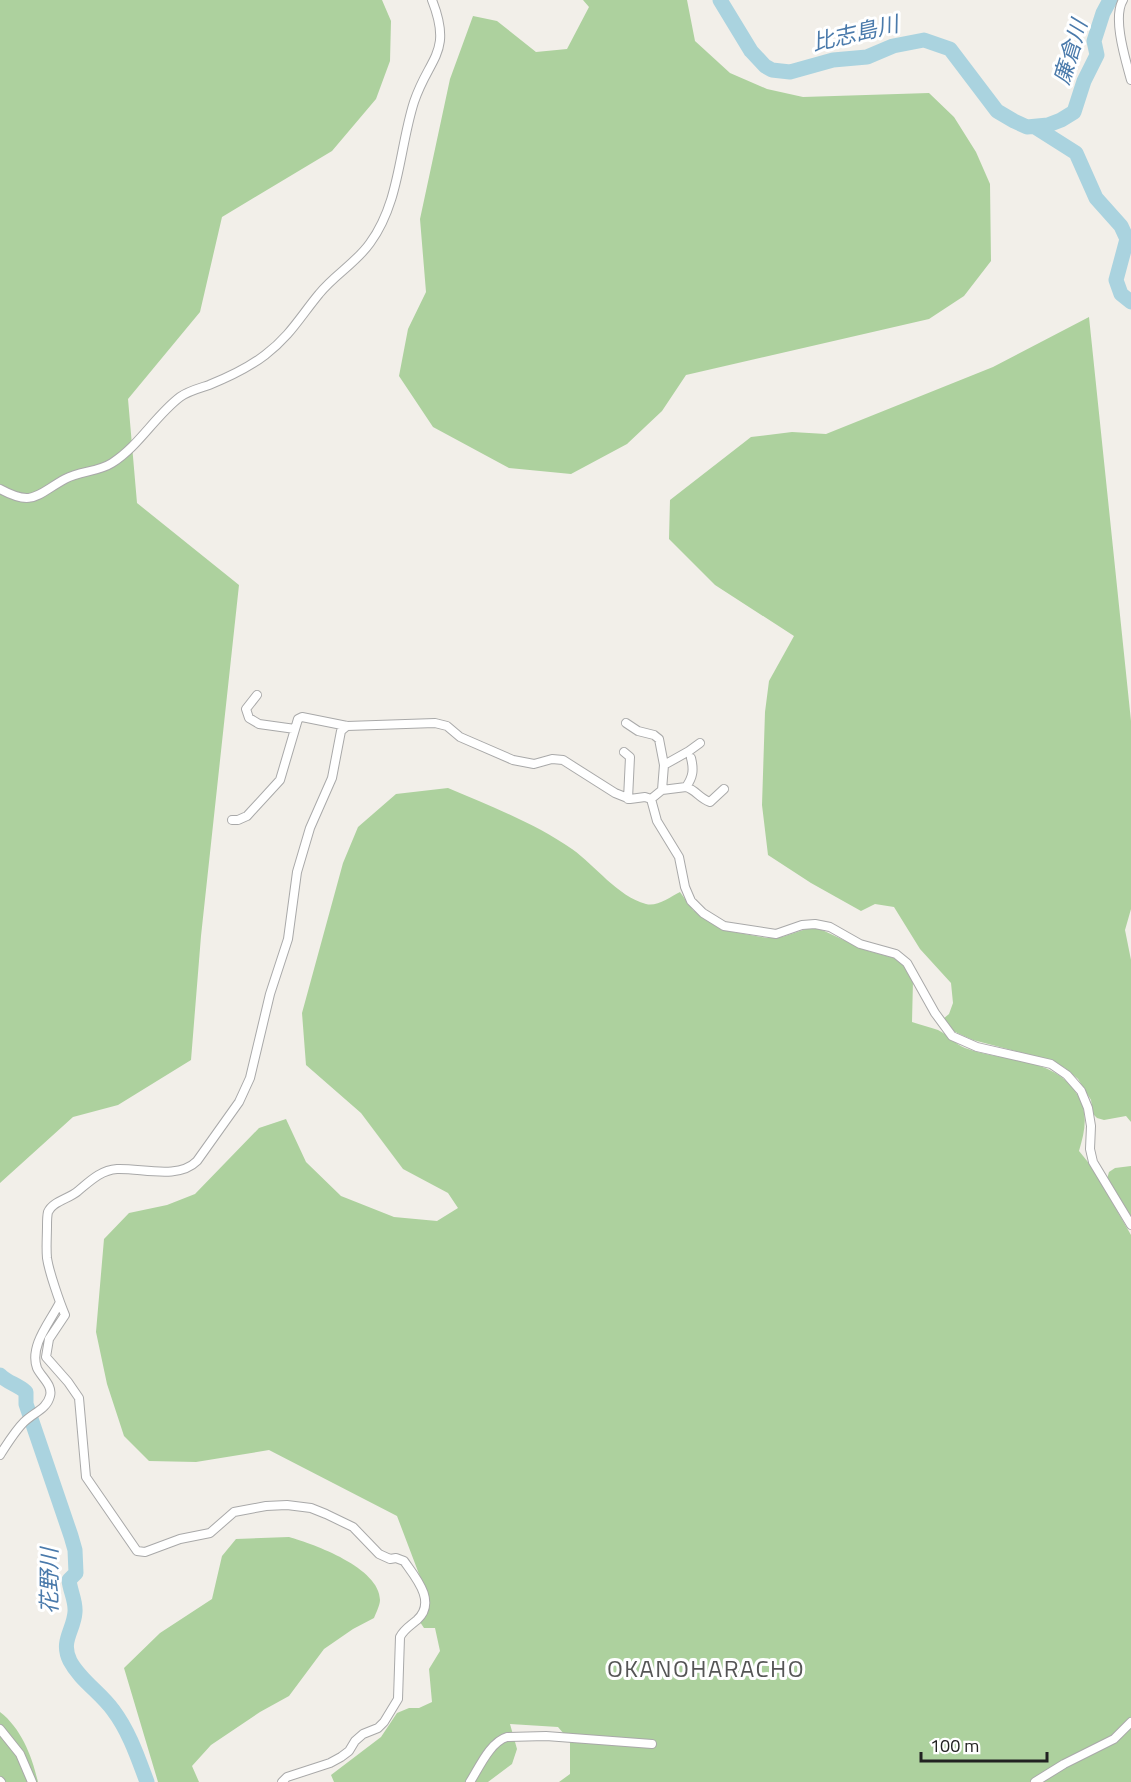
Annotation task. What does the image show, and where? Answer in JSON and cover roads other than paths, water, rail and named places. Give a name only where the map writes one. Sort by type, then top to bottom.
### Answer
[{"type":"street","points":[[0,489],[20,498],[29,499],[68,478],[114,462],[182,395],[237,373],[281,342],[318,295],[368,246],[385,218],[414,103],[438,53],[440,30],[432,0]]},
{"type":"street","points":[[1123,0],[1120,5],[1119,30],[1131,80]]},
{"type":"street","points":[[257,695],[246,710],[249,718],[259,724],[295,729]]},
{"type":"street","points":[[232,820],[247,816],[280,780],[298,718],[302,717],[347,726],[364,724],[389,726],[422,722],[447,726],[460,736],[513,760],[534,764],[552,759],[563,760],[628,799],[645,797],[651,799]]},
{"type":"street","points":[[626,723],[638,731],[654,735],[659,740],[664,765],[662,790]]},
{"type":"street","points":[[282,1782],[287,1777],[341,1757],[363,1734],[378,1728],[384,1722],[398,1699],[400,1637],[403,1630],[418,1620],[424,1611],[426,1604],[424,1593],[404,1561],[396,1558],[390,1559],[379,1554],[352,1527],[326,1514],[303,1507],[266,1506],[234,1512],[210,1533],[180,1539],[145,1552],[137,1551],[86,1476],[79,1398],[45,1357],[49,1339],[65,1315],[47,1258],[47,1213],[54,1205],[72,1197],[91,1179],[103,1172],[116,1169],[177,1171],[189,1169],[197,1161],[245,1091],[270,994],[288,939],[295,881],[302,854],[332,778],[342,731],[347,726]]},
{"type":"street","points":[[664,765],[700,743]]},
{"type":"street","points":[[624,752],[630,757],[628,799]]},
{"type":"street","points":[[686,787],[692,778],[694,768],[691,758]]},
{"type":"street","points":[[651,799],[662,790],[686,787],[693,789],[700,798],[710,802],[724,789]]},
{"type":"street","points":[[651,799],[657,821],[679,857],[685,887],[691,901],[703,913],[724,926],[776,934],[802,925],[815,924],[830,927],[860,944],[896,954],[907,963],[935,1013],[952,1036],[977,1047],[1051,1065],[1067,1075],[1081,1091],[1088,1108],[1093,1162],[1131,1225]]},
{"type":"street","points":[[0,1455],[26,1420],[47,1403],[51,1390],[38,1369],[37,1350],[43,1331],[60,1304]]},
{"type":"street","points":[[1035,1782],[1064,1764],[1114,1739],[1131,1722]]},
{"type":"street","points":[[0,1729],[20,1754],[32,1782]]},
{"type":"street","points":[[470,1782],[502,1738],[546,1736],[652,1744]]},
{"type":"waterway","name":"比志島川","points":[[720,0],[751,51],[772,70],[790,72],[833,60],[867,57],[893,46],[924,40],[950,49],[997,111],[1027,127],[1048,125],[1074,112],[1084,81],[1097,55],[1094,41],[1110,0]]},
{"type":"waterway","name":"比志島川","points":[[1035,127],[1076,153],[1096,198],[1121,226],[1127,239],[1116,280],[1121,294],[1131,302]]},
{"type":"waterway","name":"花野川","points":[[0,1375],[26,1392],[26,1404],[75,1550],[76,1573],[69,1580],[75,1612],[67,1641],[67,1654],[74,1668],[119,1718],[133,1745],[147,1782]]},
{"type":"district","name":"OKANOHARACHO","points":[[706,1668]]},
{"type":"water label","name":"廉倉川","points":[[1070,52]]}]
